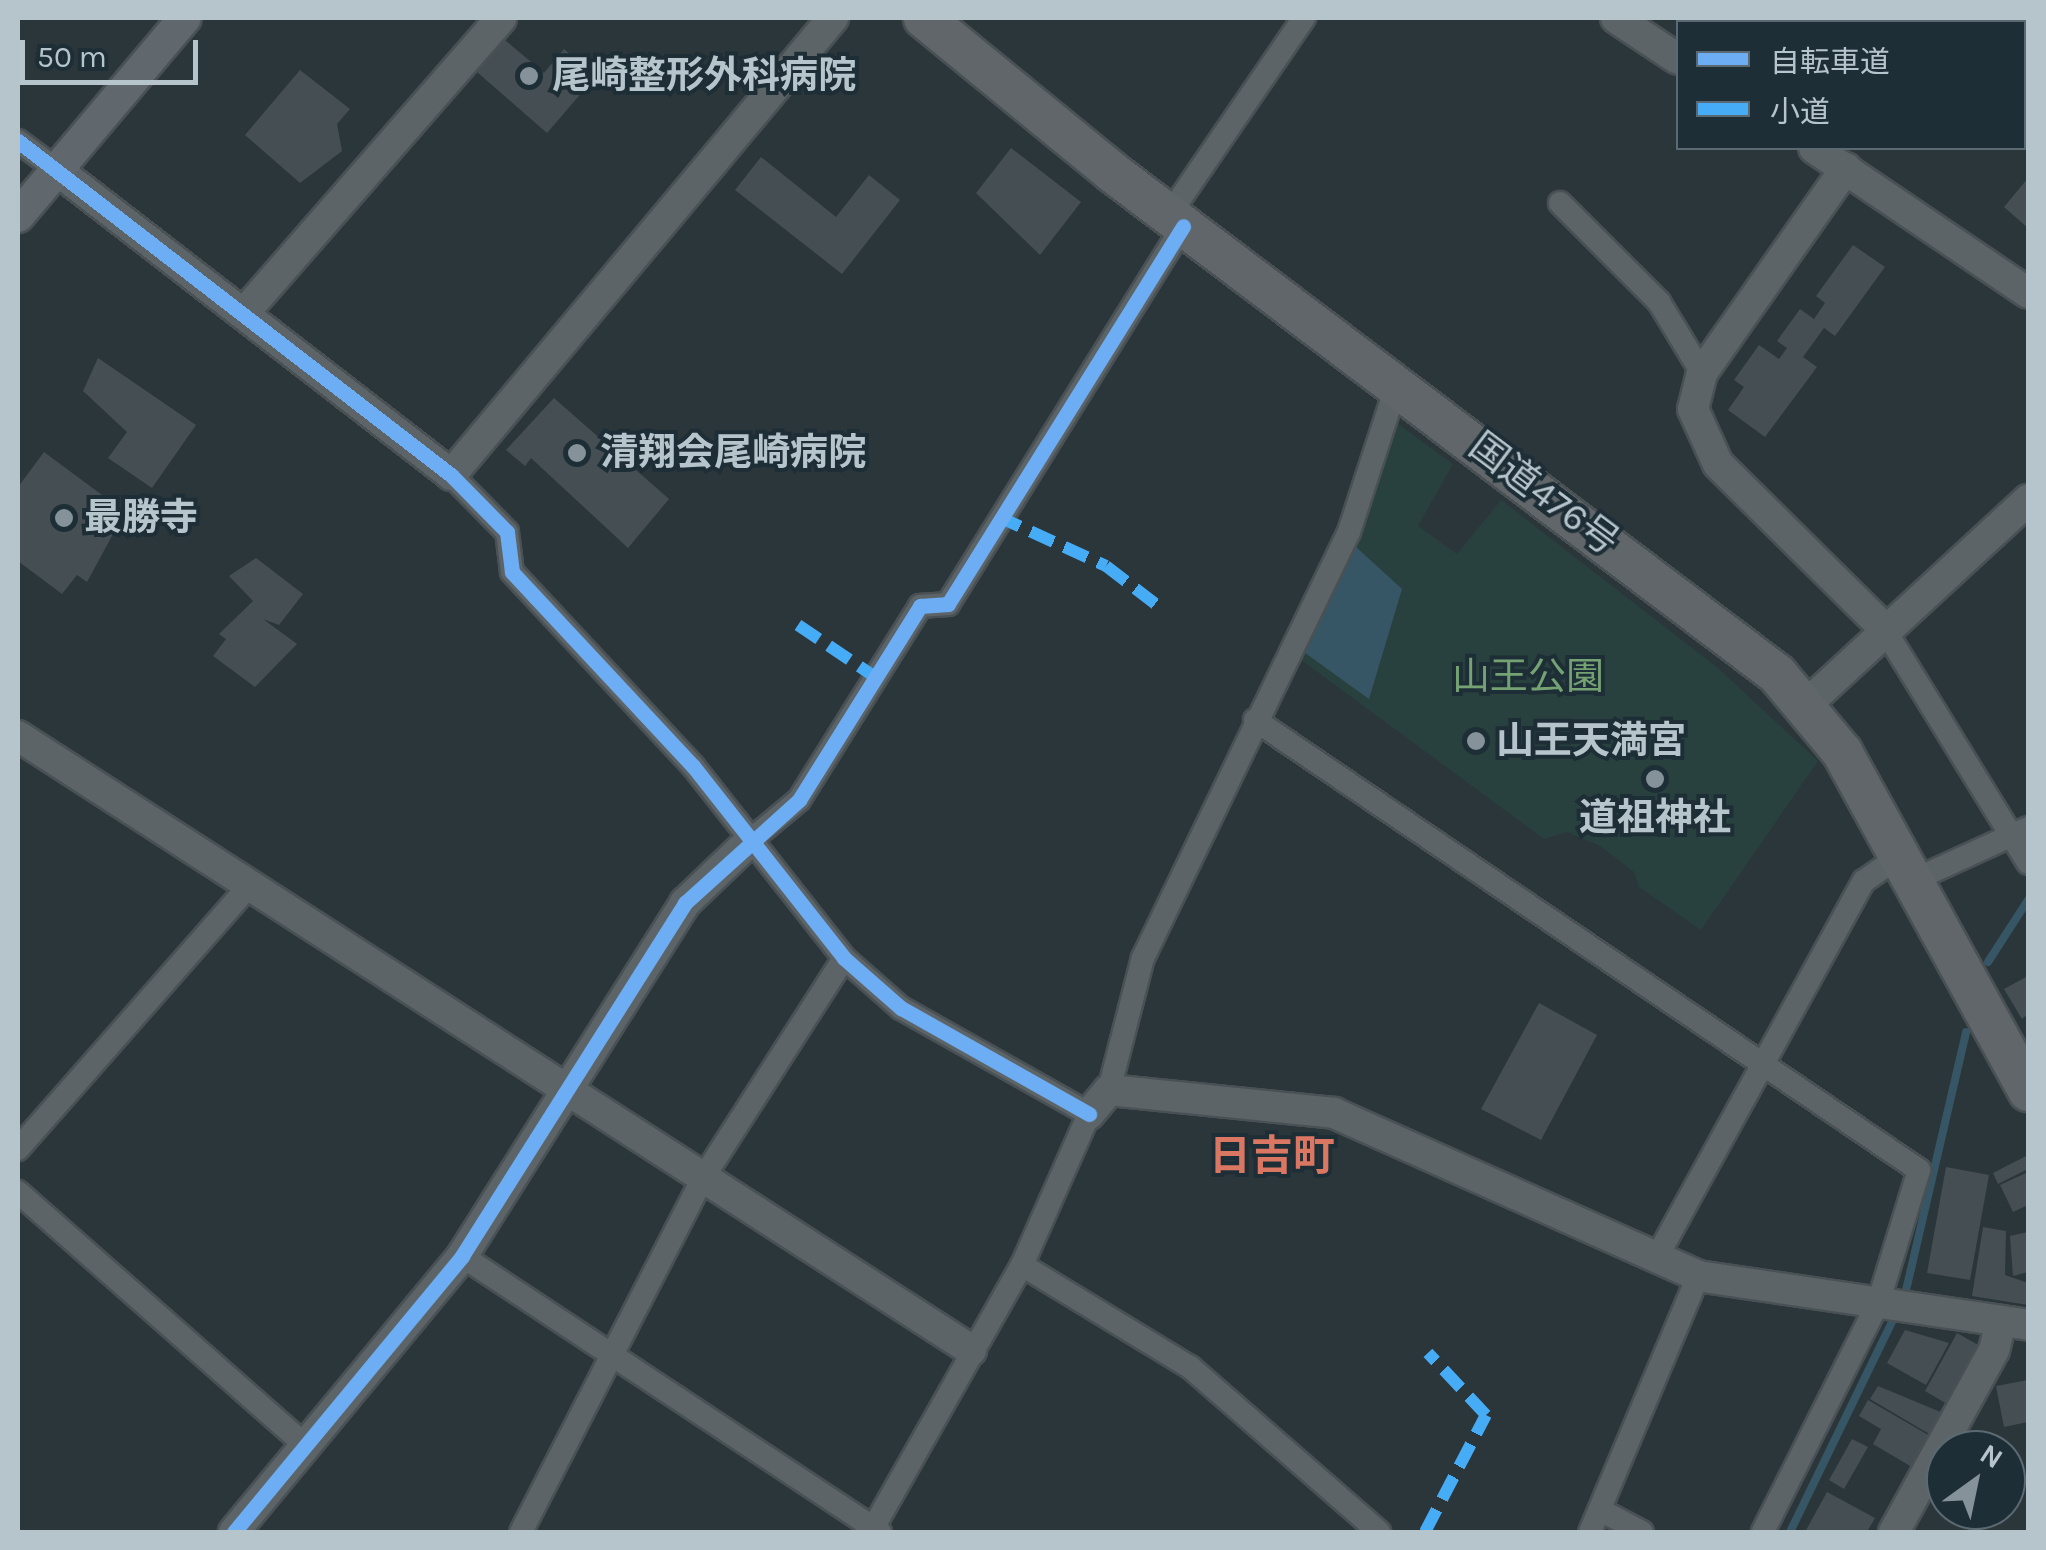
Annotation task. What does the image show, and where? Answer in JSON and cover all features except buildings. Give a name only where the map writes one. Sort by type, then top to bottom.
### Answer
[{"type":"highway","name":"国道476号","points":[[924,18],[1176,220],[1708,616],[1807,704],[1907,868],[2028,1092]]},
{"type":"main road","points":[[18,216],[185,18]]},
{"type":"street","points":[[244,313],[501,18]]},
{"type":"street","points":[[451,475],[834,18]]},
{"type":"street","points":[[234,1532],[303,1443],[462,1256],[685,903],[799,800],[920,606],[948,604],[1176,220],[1304,18]]},
{"type":"street","points":[[1616,18],[1676,57]]},
{"type":"street","points":[[18,141],[451,475],[506,532],[512,572],[752,840],[844,958],[901,1008],[1089,1114]]},
{"type":"street","points":[[1822,150],[1853,158],[2028,294]]},
{"type":"street","points":[[1853,158],[1702,374],[1693,409],[1698,438],[1883,627],[2018,829],[2028,863]]},
{"type":"street","points":[[1560,203],[1659,302],[1702,374]]},
{"type":"street","points":[[462,1256],[614,1350],[875,1531],[971,1350],[1022,1266],[1089,1114],[1109,1090],[1143,958],[1349,532],[1397,384]]},
{"type":"street","points":[[1807,704],[1883,627],[2028,500]]},
{"type":"street","points":[[1255,720],[1918,1170],[1893,1305],[1763,1532]]},
{"type":"street","points":[[18,736],[971,1350]]},
{"type":"street","points":[[1658,1255],[1864,881],[2018,829]]},
{"type":"street","points":[[18,1149],[250,886]]},
{"type":"street","points":[[521,1532],[703,1178],[844,958]]},
{"type":"street","points":[[1109,1090],[1334,1113],[1698,1276],[2015,1323],[1994,1350],[1894,1532]]},
{"type":"street","points":[[18,1192],[303,1443]]},
{"type":"street","points":[[1022,1266],[1190,1367],[1379,1532]]},
{"type":"street","points":[[1590,1532],[1698,1276]]},
{"type":"street","points":[[1602,1511],[1642,1532]]},
{"type":"green space","name":"山王公園","points":[[1395,422],[1453,464],[1418,526],[1457,554],[1501,500],[1718,668],[1818,761],[1701,930],[1639,887],[1634,872],[1600,846],[1567,832],[1544,839],[1293,654]]},
{"type":"water","points":[[1355,546],[1402,589],[1369,699],[1301,650]]},
{"type":"waterway","points":[[1988,962],[2028,900]]},
{"type":"waterway","points":[[1904,1299],[1966,1032]]},
{"type":"waterway","points":[[1790,1532],[1897,1312]]},
{"type":"marked path","points":[[997,516],[1106,566],[1162,609]]},
{"type":"marked path","points":[[798,625],[872,675]]},
{"type":"marked path","points":[[1425,1532],[1486,1415],[1428,1353]]},
{"type":"cycle path","points":[[18,141],[451,475],[507,532],[512,572],[693,766],[844,958],[901,1008],[1089,1114]]},
{"type":"cycle path","points":[[234,1532],[462,1256],[685,903],[799,800],[920,606],[948,604],[1183,226]]},
{"type":"place","name":"尾崎整形外科病院","points":[[529,76]]},
{"type":"place","name":"清翔会尾崎病院","points":[[577,453]]},
{"type":"place","name":"最勝寺","points":[[64,518]]},
{"type":"place","name":"山王天満宮","points":[[1476,741]]},
{"type":"place","name":"道祖神社","points":[[1655,779]]},
{"type":"district","name":"日吉町","points":[[1272,1156]]}]
